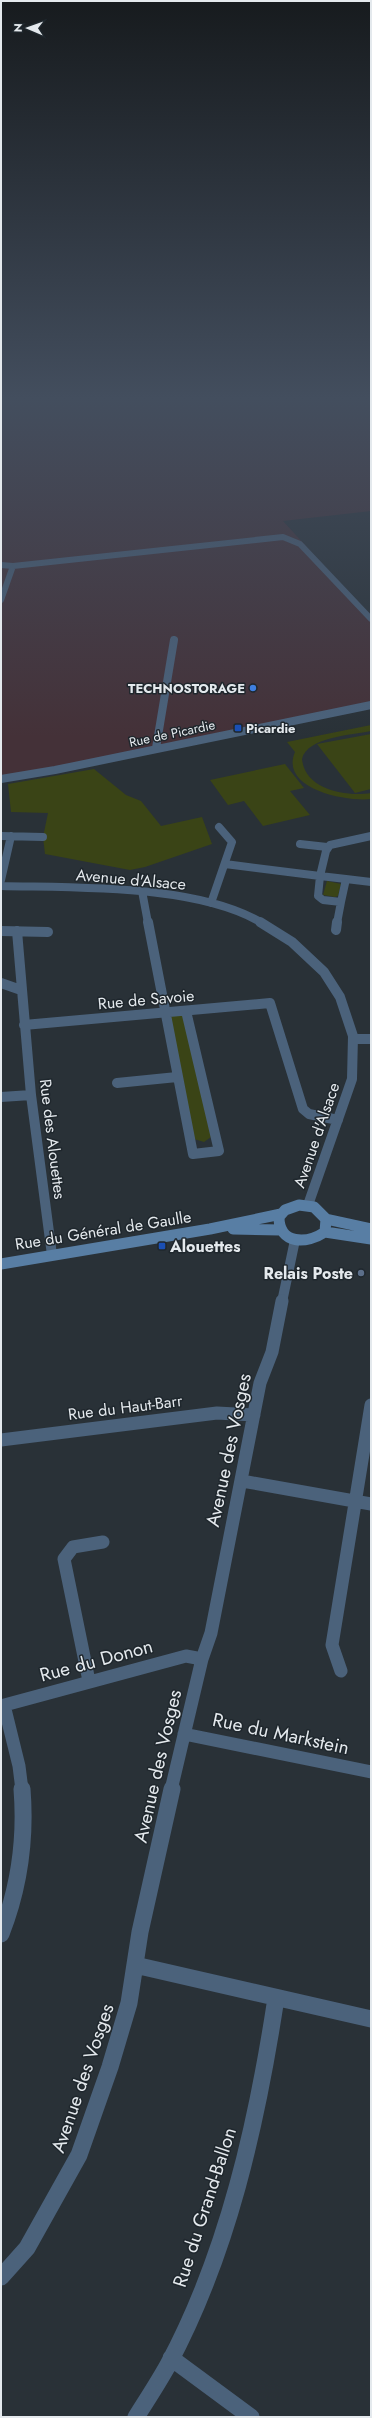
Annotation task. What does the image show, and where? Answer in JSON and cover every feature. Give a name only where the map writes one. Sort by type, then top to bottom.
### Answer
[{"type":"main road","points":[[326,1225],[316,1239],[295,1240],[280,1230],[278,1223],[281,1214],[292,1206],[308,1205],[319,1210],[326,1225],[371,1239]]},
{"type":"main road","name":"Rue du Général de Gaulle","points":[[1,1264],[210,1229],[281,1214]]},
{"type":"main road","points":[[326,1225],[371,1228]]},
{"type":"main road","name":"Rue du Général de Gaulle","points":[[210,1229],[280,1230]]},
{"type":"street","points":[[1,565],[13,566],[283,537],[300,544],[371,619]]},
{"type":"street","points":[[1,600],[13,566]]},
{"type":"street","points":[[156,748],[174,640]]},
{"type":"street","name":"Rue de Picardie","points":[[1,779],[56,770],[156,748],[371,705]]},
{"type":"street","points":[[212,903],[232,842],[219,827]]},
{"type":"street","points":[[1,836],[43,837]]},
{"type":"street","points":[[1,880],[11,836]]},
{"type":"street","points":[[300,844],[328,847],[338,843],[371,836]]},
{"type":"street","points":[[328,847],[320,876],[318,896],[323,900],[341,902]]},
{"type":"street","points":[[225,864],[371,882]]},
{"type":"street","points":[[336,930],[346,879]]},
{"type":"street","name":"Avenue d'Alsace","points":[[1,886],[142,891],[212,903],[260,922],[301,949],[318,964],[342,998],[348,1012],[354,1040],[352,1079],[308,1205]]},
{"type":"street","points":[[142,891],[193,1154],[219,1151],[186,1011]]},
{"type":"street","points":[[1,931],[48,932]]},
{"type":"street","name":"Rue des Alouettes","points":[[17,931],[31,1095],[52,1255]]},
{"type":"street","points":[[1,983],[21,990]]},
{"type":"street","name":"Rue de Savoie","points":[[24,1024],[270,1003],[302,1109],[310,1114],[338,1120]]},
{"type":"street","points":[[354,1040],[371,1039]]},
{"type":"street","points":[[117,1083],[177,1077]]},
{"type":"street","points":[[1,1098],[31,1095]]},
{"type":"street","name":"Avenue des Vosges","points":[[1,2277],[27,2248],[79,2155],[120,2037],[129,2003],[135,1965],[184,1734],[202,1659],[211,1633],[260,1383],[272,1352],[295,1240]]},
{"type":"street","points":[[341,1671],[332,1645],[371,1405]]},
{"type":"street","name":"Rue du Haut-Barr","points":[[1,1440],[217,1413],[254,1415]]},
{"type":"street","points":[[242,1481],[371,1504]]},
{"type":"street","points":[[89,1681],[64,1559],[73,1547],[103,1542]]},
{"type":"street","name":"Rue du Donon","points":[[3,1706],[89,1681],[186,1656],[202,1659]]},
{"type":"street","points":[[1,1934],[6,1922],[19,1870],[22,1797],[20,1774],[3,1706]]},
{"type":"street","name":"Rue du Markstein","points":[[184,1734],[371,1772]]},
{"type":"street","points":[[135,1965],[371,2019]]},
{"type":"street","name":"Rue du Grand-Ballon","points":[[136,2417],[171,2358],[210,2268],[234,2190],[261,2088],[276,1998]]},
{"type":"street","points":[[171,2358],[251,2417]]},
{"type":"shaded area","points":[[1,512],[364,512],[283,521],[371,617],[371,705],[1,779]]},
{"type":"green space","points":[[371,725],[371,731],[331,738],[312,746],[302,759],[305,770],[311,778],[319,784],[328,789],[350,794],[371,793],[371,799],[347,798],[332,795],[306,784],[297,775],[293,765],[295,752],[287,742]]},
{"type":"green space","points":[[371,734],[371,789],[355,793],[317,744]]},
{"type":"green space","points":[[285,764],[304,788],[290,791],[310,815],[263,826],[244,801],[228,805],[210,780]]},
{"type":"green space","points":[[94,769],[126,795],[141,801],[161,826],[202,817],[212,844],[145,867],[130,870],[45,854],[43,837],[48,813],[11,812],[8,784]]},
{"type":"green space","points":[[327,881],[341,884],[338,896],[323,895]]},
{"type":"green space","points":[[173,1015],[184,1016],[211,1137],[204,1142],[194,1139],[170,1018]]},
{"type":"place","name":"TECHNOSTORAGE","points":[[253,688]]},
{"type":"place","name":"Picardie","points":[[238,728]]},
{"type":"place","name":"Alouettes","points":[[162,1246]]},
{"type":"place","name":"Relais Poste","points":[[361,1273]]}]
